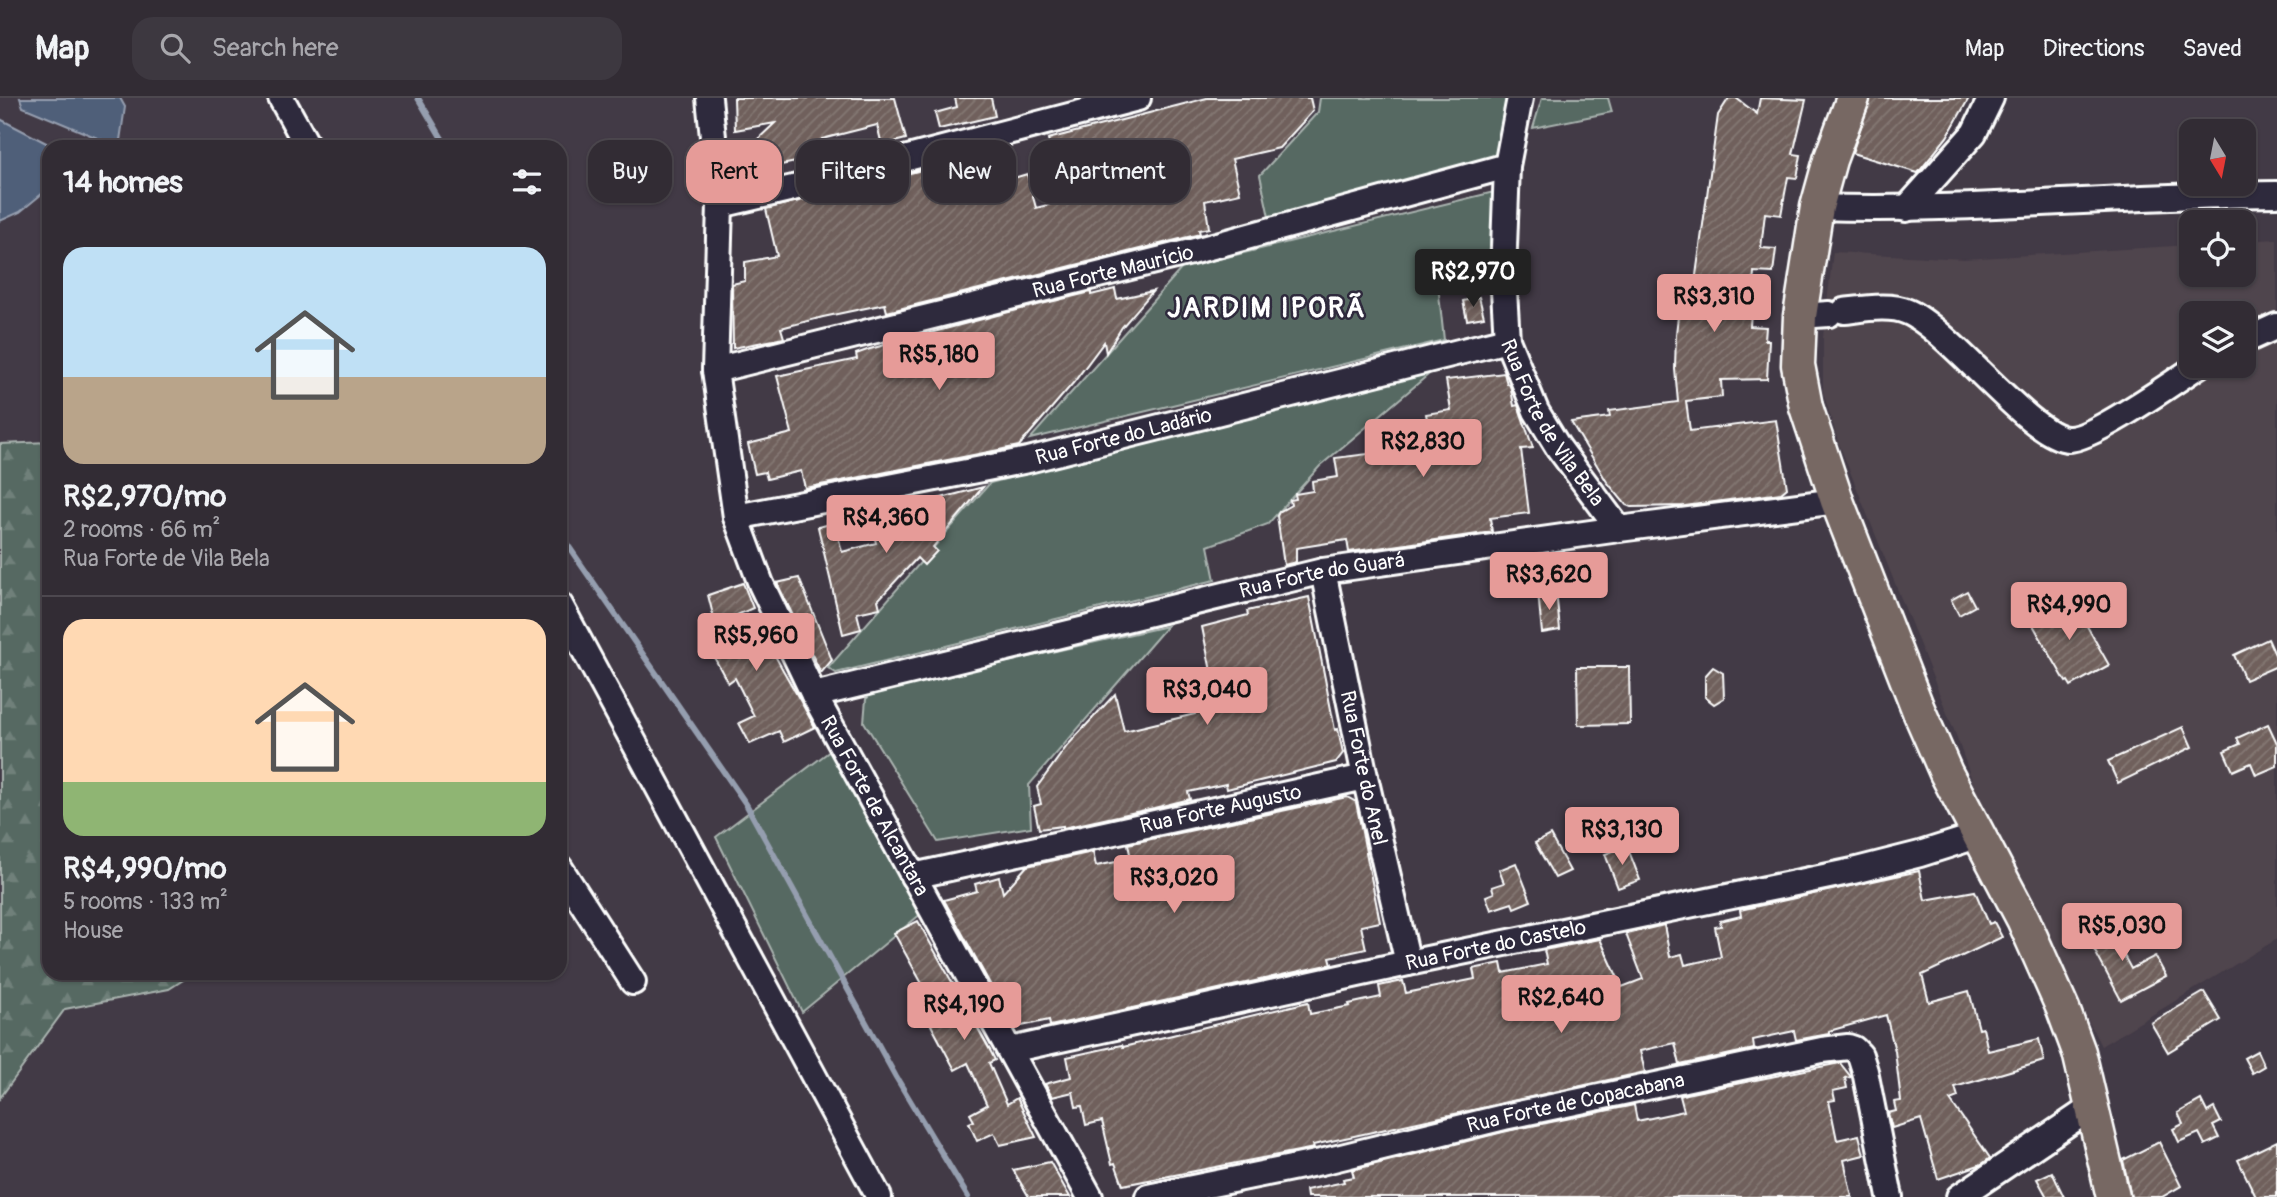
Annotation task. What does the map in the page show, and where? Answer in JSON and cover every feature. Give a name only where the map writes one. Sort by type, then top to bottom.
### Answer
[{"type":"main road","points":[[1853,98],[1830,160],[1817,207],[1824,314],[1798,365],[1806,407],[1837,501],[1917,709],[1946,773],[2023,919],[2063,1009],[2079,1052],[2113,1197]]},
{"type":"street","points":[[281,98],[300,140]]},
{"type":"street","name":"Rua Forte de Alcantara","points":[[709,98],[720,205],[715,370],[736,517],[761,584],[814,695],[1090,1197]]},
{"type":"street","points":[[720,205],[1138,98]]},
{"type":"street","name":"Rua Forte de Vila Bela","points":[[1520,98],[1507,166],[1503,275],[1507,340],[1536,411],[1558,447],[1619,529]]},
{"type":"street","points":[[1906,209],[1974,133],[1990,98]]},
{"type":"street","name":"Rua Forte Maurício","points":[[715,370],[1191,252],[1507,166]]},
{"type":"street","points":[[1817,207],[1906,209],[2277,194]]},
{"type":"street","points":[[1824,314],[1885,309],[1906,311],[1927,324],[2023,412],[2055,436],[2068,439],[2080,437],[2110,421],[2179,378]]},
{"type":"street","points":[[2256,336],[2277,326]]},
{"type":"street","name":"Rua Forte do Ladário","points":[[736,517],[1028,460],[1507,340]]},
{"type":"street","name":"Rua Forte do Guará","points":[[814,695],[1323,572],[1837,501]]},
{"type":"street","name":"Rua Forte do Anel","points":[[1323,572],[1365,777],[1408,963]]},
{"type":"street","points":[[567,618],[879,1197]]},
{"type":"street","name":"Rua Forte Augusto","points":[[913,876],[1365,777]]},
{"type":"street","name":"Rua Forte do Castelo","points":[[1010,1050],[1408,963],[1853,871],[1980,835]]},
{"type":"street","points":[[567,879],[633,982]]},
{"type":"street","name":"Rua Forte de Copacabana","points":[[1148,1197],[1321,1162],[1504,1117],[1708,1073],[1848,1047],[1860,1055],[1866,1071],[1890,1197]]},
{"type":"street","points":[[1959,1197],[2092,1107]]},
{"type":"shaded area","points":[[2277,239],[2277,939],[2101,1046],[1984,814],[1956,735],[1839,444],[1823,392],[1823,337],[1833,252],[1964,259],[2179,246],[2179,287],[2256,287],[2256,240]]},
{"type":"green space","points":[[1320,98],[1515,98],[1503,160],[1269,217],[1260,175],[1318,112]]},
{"type":"green space","points":[[1542,98],[1608,98],[1612,112],[1533,128]]},
{"type":"green space","points":[[1502,190],[1498,276],[1438,285],[1444,340],[1030,439],[1182,268]]},
{"type":"green space","points":[[1435,369],[1320,466],[1268,524],[1208,546],[1215,580],[836,673],[828,668],[990,483]]},
{"type":"green space","points":[[42,442],[42,980],[183,980],[169,989],[65,1009],[0,1098],[0,444]]},
{"type":"green space","points":[[1167,626],[1029,785],[1031,827],[938,842],[864,722],[866,699],[874,692]]},
{"type":"green space","points":[[830,751],[922,913],[802,1012],[716,837]]},
{"type":"water","points":[[20,98],[120,98],[125,107],[120,140],[102,140],[23,107]]},
{"type":"water","points":[[0,119],[42,141],[42,194],[20,212],[0,221]]},
{"type":"building","points":[[734,98],[895,98],[906,139],[881,140],[877,125],[822,140],[796,140],[796,162],[782,165],[782,140],[757,140],[775,123],[735,130]]},
{"type":"building","points":[[955,98],[991,98],[995,116],[939,129],[935,113],[957,107]]},
{"type":"building","points":[[1207,98],[1310,98],[1313,111],[1279,148],[1232,159],[1240,193],[1205,201],[1209,228],[1199,230],[1200,234],[887,312],[885,304],[823,317],[781,328],[784,338],[733,348],[732,284],[745,281],[745,262],[777,256],[766,209],[796,202],[909,203],[909,173],[923,170],[923,203],[1016,203],[1016,177],[1027,174],[1030,203],[1035,203],[1036,208],[1055,203],[1190,203],[1190,140],[1048,139]]},
{"type":"building","points":[[1729,98],[1736,98],[1757,114],[1760,98],[1806,100],[1793,154],[1801,155],[1797,178],[1788,177],[1781,215],[1765,213],[1761,248],[1776,249],[1773,273],[1754,272],[1750,326],[1766,327],[1765,340],[1769,340],[1767,379],[1721,380],[1722,397],[1686,401],[1690,431],[1776,420],[1787,488],[1781,493],[1685,506],[1631,507],[1626,505],[1607,482],[1571,422],[1610,417],[1609,411],[1678,402],[1675,369],[1681,289],[1694,290],[1718,115]]},
{"type":"building","points":[[1871,98],[1969,98],[1947,137],[1918,173],[1852,153]]},
{"type":"building","points":[[1115,289],[1117,299],[1153,291],[1122,327],[1106,353],[1104,342],[1019,446],[805,488],[801,471],[767,479],[765,472],[755,474],[748,444],[792,433],[777,376],[857,359],[856,354],[870,349],[1005,313],[1091,292],[1091,295]]},
{"type":"building","points":[[1479,297],[1484,317],[1467,320],[1463,301]]},
{"type":"building","points":[[1504,373],[1514,406],[1518,405],[1533,448],[1521,449],[1529,513],[1490,518],[1492,532],[1349,552],[1347,540],[1296,548],[1296,562],[1284,565],[1277,516],[1291,505],[1290,500],[1296,499],[1295,494],[1313,491],[1312,481],[1338,477],[1335,458],[1409,449],[1406,432],[1415,431],[1414,421],[1427,419],[1426,414],[1451,410],[1446,380]]},
{"type":"building","points":[[983,487],[933,547],[937,551],[924,565],[917,558],[878,600],[880,608],[857,613],[861,629],[843,634],[818,527],[835,523],[842,552],[876,543],[873,530],[885,526],[881,513],[905,507],[910,525],[934,500]]},
{"type":"building","points":[[799,578],[832,660],[821,673],[777,583]]},
{"type":"building","points":[[743,583],[753,608],[737,615],[756,652],[769,645],[815,727],[784,742],[779,731],[750,744],[739,723],[754,716],[735,678],[728,683],[715,659],[724,654],[712,629],[716,627],[708,595]]},
{"type":"building","points":[[1556,591],[1560,630],[1542,633],[1538,592]]},
{"type":"building","points":[[1967,591],[1975,606],[1959,615],[1951,600]]},
{"type":"building","points":[[2070,596],[2109,665],[2071,686],[2066,682],[2033,625],[2036,623],[2032,617]]},
{"type":"building","points":[[1309,597],[1335,730],[1338,729],[1343,753],[1336,762],[1227,789],[1226,784],[1188,792],[1190,799],[1154,808],[1063,828],[1039,829],[1034,806],[1041,804],[1037,787],[1067,746],[1115,694],[1124,731],[1195,714],[1189,686],[1213,681],[1202,627],[1248,615],[1247,611]]},
{"type":"building","points":[[2268,639],[2277,659],[2277,666],[2245,680],[2234,655]]},
{"type":"building","points":[[1577,667],[1629,667],[1630,724],[1578,725]]},
{"type":"building","points":[[1713,667],[1723,673],[1724,698],[1714,704],[1705,697],[1705,676]]},
{"type":"building","points":[[2268,724],[2277,743],[2277,766],[2256,775],[2251,763],[2233,771],[2224,751],[2240,744],[2237,738]]},
{"type":"building","points":[[2183,727],[2192,747],[2118,783],[2108,761]]},
{"type":"building","points":[[1347,797],[1356,802],[1380,922],[1361,926],[1366,949],[1330,957],[1332,964],[1050,1026],[1049,1020],[1017,1027],[1012,1002],[1001,1004],[944,900],[977,891],[975,884],[999,877],[1003,893],[1027,866],[1093,852],[1096,866],[1131,859],[1128,844]]},
{"type":"building","points":[[1550,835],[1570,871],[1555,878],[1535,843]]},
{"type":"building","points":[[1627,846],[1640,880],[1618,888],[1605,854]]},
{"type":"building","points":[[1516,863],[1531,901],[1514,908],[1512,903],[1491,910],[1486,896],[1494,893],[1492,887],[1504,883],[1499,870]]},
{"type":"building","points":[[1919,871],[1925,900],[1975,891],[1989,924],[1994,922],[2002,937],[1922,975],[1929,1002],[1969,991],[1979,1029],[1983,1028],[1988,1051],[2039,1039],[2044,1061],[1955,1087],[1958,1097],[1950,1100],[1990,1158],[1982,1164],[1938,1179],[1921,1119],[1892,1128],[1888,1113],[1896,1111],[1894,1102],[1901,1101],[1895,1051],[1886,1015],[1829,1031],[1829,1034],[1796,1040],[1794,1031],[1753,1040],[1754,1049],[1680,1065],[1675,1043],[1640,1051],[1645,1072],[1313,1145],[1314,1148],[1123,1185],[1115,1163],[1112,1164],[1102,1121],[1086,1125],[1082,1106],[1076,1107],[1073,1092],[1052,1097],[1045,1084],[1071,1077],[1067,1057],[1122,1045],[1123,1047],[1308,1002],[1310,1014],[1350,1006],[1349,1004],[1381,997],[1379,986],[1403,981],[1406,993],[1475,979],[1473,969],[1501,963],[1503,973],[1547,964],[1544,950],[1600,939],[1622,987],[1643,979],[1626,934],[1664,925],[1670,957],[1682,954],[1685,965],[1721,957],[1715,927],[1721,926],[1720,921],[1741,916],[1740,910]]},
{"type":"building","points":[[2105,920],[2131,969],[2155,956],[2166,976],[2121,1000],[2084,931]]},
{"type":"building","points":[[918,921],[995,1060],[989,1063],[1007,1104],[1017,1098],[1036,1137],[1000,1145],[994,1133],[977,1141],[969,1123],[974,1121],[970,1114],[987,1105],[968,1063],[955,1070],[931,1025],[941,1018],[894,933]]},
{"type":"building","points":[[2204,992],[2221,1020],[2168,1052],[2151,1023]]},
{"type":"building","points":[[2257,1051],[2264,1066],[2252,1073],[2244,1058]]},
{"type":"building","points":[[1840,1063],[1851,1077],[1845,1078],[1847,1088],[1833,1091],[1835,1100],[1829,1101],[1837,1140],[1859,1135],[1864,1155],[1844,1160],[1852,1197],[1307,1197],[1306,1190],[1344,1182],[1343,1179],[1354,1177],[1352,1170],[1507,1131],[1634,1105],[1637,1121],[1684,1111],[1680,1096],[1686,1094]]},
{"type":"building","points":[[2201,1100],[2207,1112],[2214,1108],[2221,1122],[2213,1126],[2219,1138],[2205,1145],[2199,1133],[2179,1142],[2173,1129],[2183,1124],[2178,1113]]},
{"type":"building","points":[[2277,1141],[2277,1197],[2256,1197],[2238,1160]]},
{"type":"building","points":[[2159,1142],[2181,1186],[2162,1197],[2131,1197],[2123,1160]]},
{"type":"building","points":[[1050,1162],[1070,1197],[1029,1197],[1013,1170]]},
{"type":"building","points":[[2052,1172],[2064,1197],[2047,1197],[2037,1179]]},
{"type":"waterway","points":[[418,98],[443,140]]},
{"type":"waterway","points":[[567,544],[746,804],[896,1077],[968,1197]]},
{"type":"district","name":"JARDIM IPORÃ","points":[[1267,307]]}]
